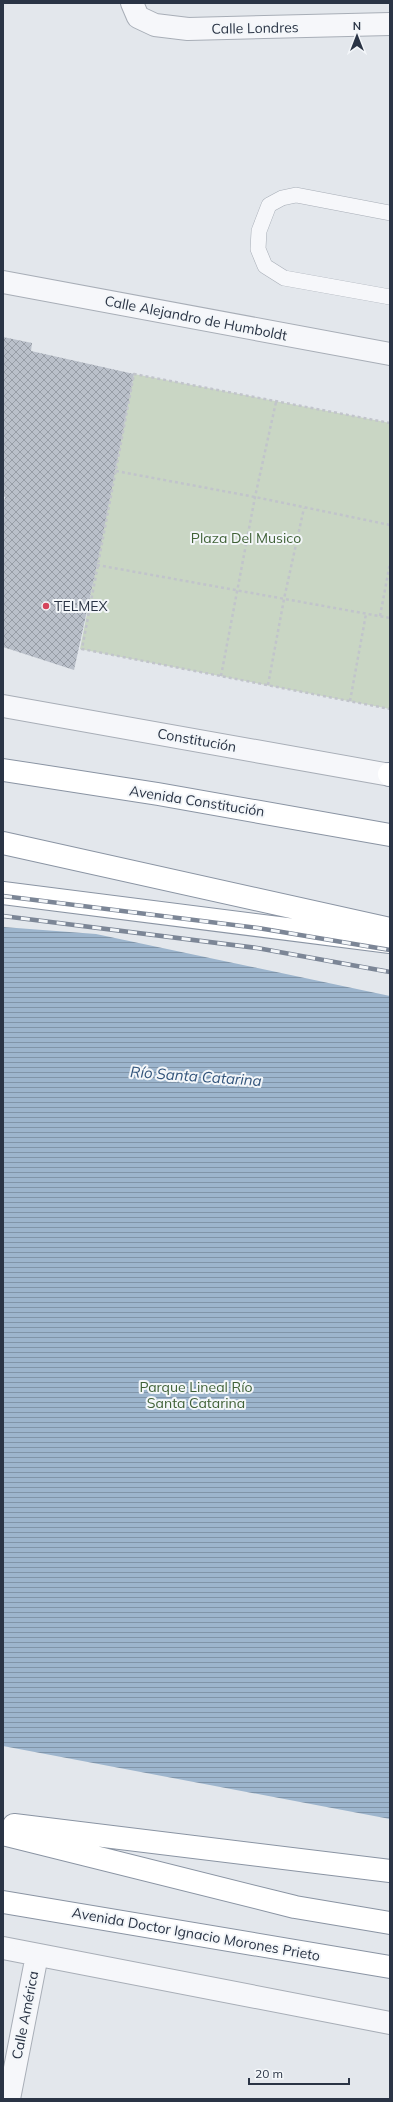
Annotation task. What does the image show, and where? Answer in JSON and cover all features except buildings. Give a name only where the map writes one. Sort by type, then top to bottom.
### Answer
[{"type":"highway","name":"Avenida Constitución","points":[[3,770],[173,796],[390,835]]},
{"type":"highway","points":[[3,843],[390,929]]},
{"type":"highway","points":[[3,893],[390,942]]},
{"type":"highway","points":[[3,1824],[390,1871]]},
{"type":"highway","points":[[3,1834],[295,1906],[390,1923]]},
{"type":"highway","name":"Avenida Doctor Ignacio Morones Prieto","points":[[3,1902],[390,1967]]},
{"type":"street","name":"Calle Londres","points":[[132,3],[138,17],[149,23],[188,29],[390,24]]},
{"type":"street","name":"Calle Alejandro de Humboldt","points":[[3,282],[390,354]]},
{"type":"street","name":"Constitución","points":[[3,706],[390,775]]},
{"type":"street","points":[[3,1948],[390,2023]]},
{"type":"street","name":"Calle América","points":[[9,2099],[37,1955]]},
{"type":"lane","points":[[390,213],[296,195],[282,198],[269,205],[259,231],[258,249],[265,266],[284,278],[390,296]]},
{"type":"path","points":[[390,424],[134,374],[82,649],[390,709]]},
{"type":"path","points":[[221,676],[255,497],[276,402]]},
{"type":"path","points":[[116,471],[255,497],[390,525]]},
{"type":"path","points":[[268,685],[284,599],[304,508]]},
{"type":"path","points":[[380,616],[390,562]]},
{"type":"path","points":[[97,566],[390,618]]},
{"type":"path","points":[[350,701],[366,614]]},
{"type":"green space","name":"Plaza Del Musico","points":[[134,374],[390,423],[390,709],[80,649]]},
{"type":"water","name":"Río Santa Catarina","points":[[3,927],[96,934],[390,996],[390,1819],[3,1746]]},
{"type":"railway","points":[[3,896],[258,928],[390,950]]},
{"type":"railway","points":[[3,916],[257,948],[390,972]]},
{"type":"place","name":"TELMEX","points":[[46,606]]},
{"type":"park label","name":"Parque Lineal Río Santa Catarina","points":[[196,1396]]}]
